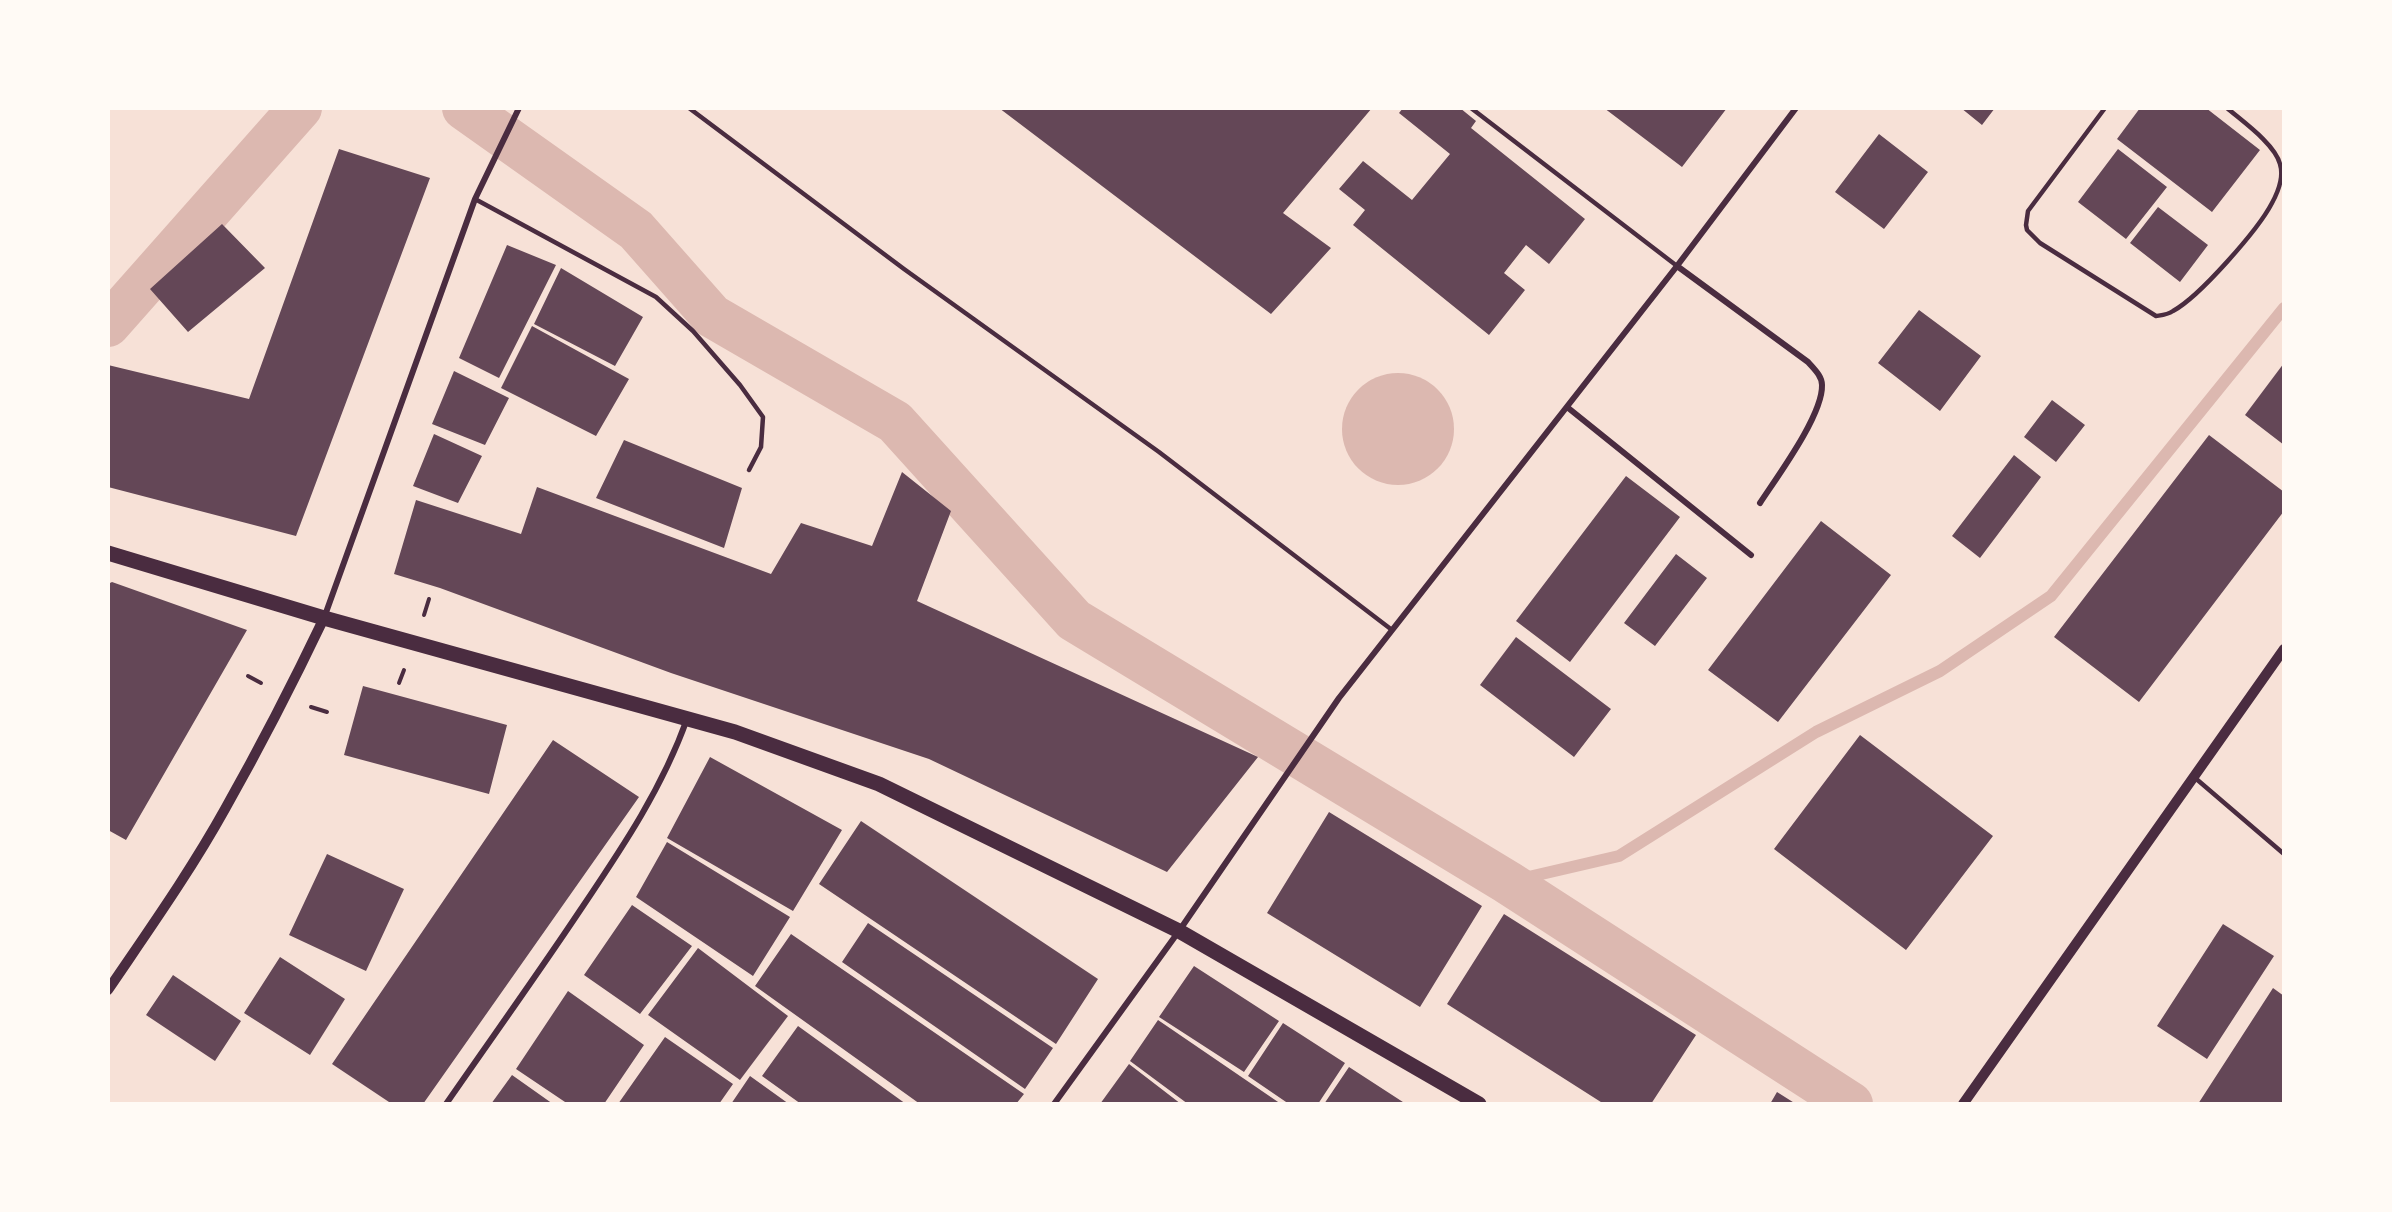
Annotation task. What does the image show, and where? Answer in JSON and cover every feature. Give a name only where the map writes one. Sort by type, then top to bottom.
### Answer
[{"type":"main road","points":[[108,553],[324,618],[735,732],[879,784],[1179,931],[1479,1104]]},
{"type":"street","points":[[108,990],[158,917],[224,811],[285,698],[324,618],[475,199],[519,108]]},
{"type":"street","points":[[1054,1104],[1179,931],[1339,698],[1568,407],[1796,108]]},
{"type":"street","points":[[1677,266],[1808,362],[1823,383],[1821,397],[1814,414],[1760,503]]},
{"type":"street","points":[[1568,407],[1751,555]]},
{"type":"street","points":[[1965,1102],[2284,650]]},
{"type":"street","points":[[446,1104],[537,975],[630,835],[663,779],[687,719]]},
{"type":"lane","points":[[689,108],[904,269],[1160,452],[1392,630]]},
{"type":"lane","points":[[1471,108],[1677,266]]},
{"type":"lane","points":[[2105,108],[2028,211],[2026,225],[2030,235],[2055,254],[2156,316],[2175,310],[2212,277],[2259,222],[2271,205],[2278,188],[2281,173],[2280,162],[2271,148],[2227,108]]},
{"type":"lane","points":[[475,199],[656,297],[693,331],[740,385],[763,417],[760,447],[749,470]]},
{"type":"lane","points":[[2194,777],[2284,854]]},
{"type":"shaded area","points":[[1398,373],[1420,377],[1438,389],[1450,407],[1454,429],[1450,451],[1438,469],[1420,481],[1398,485],[1376,481],[1358,469],[1346,451],[1342,429],[1346,407],[1358,389],[1376,377]]},
{"type":"building","points":[[999,108],[1372,108],[1283,213],[1331,248],[1271,314]]},
{"type":"building","points":[[1403,108],[1460,108],[1476,121],[1471,128],[1585,219],[1549,264],[1526,245],[1504,273],[1525,290],[1489,335],[1353,225],[1365,210],[1339,189],[1363,161],[1412,200],[1450,154],[1399,113]]},
{"type":"building","points":[[1604,108],[1727,108],[1682,167]]},
{"type":"building","points":[[1961,108],[1995,108],[1982,125]]},
{"type":"building","points":[[2140,108],[2206,108],[2260,150],[2212,212],[2117,139]]},
{"type":"building","points":[[1879,134],[1928,172],[1884,229],[1835,192]]},
{"type":"building","points":[[339,149],[430,178],[296,536],[108,487],[108,365],[249,399]]},
{"type":"building","points":[[2118,149],[2167,187],[2126,239],[2078,202]]},
{"type":"building","points":[[2158,207],[2208,245],[2180,282],[2130,243]]},
{"type":"building","points":[[222,224],[265,268],[188,332],[150,289]]},
{"type":"building","points":[[507,245],[556,265],[499,378],[459,358]]},
{"type":"building","points":[[561,268],[643,317],[615,366],[534,324]]},
{"type":"building","points":[[1919,310],[1981,356],[1940,411],[1878,363]]},
{"type":"building","points":[[532,326],[629,379],[596,436],[501,388]]},
{"type":"building","points":[[2284,363],[2284,445],[2245,415]]},
{"type":"building","points":[[454,371],[509,398],[485,445],[432,424]]},
{"type":"building","points":[[2052,400],[2085,425],[2056,462],[2024,437]]},
{"type":"building","points":[[434,434],[482,456],[458,503],[413,486]]},
{"type":"building","points":[[2209,435],[2284,492],[2284,511],[2139,702],[2054,637]]},
{"type":"building","points":[[624,440],[742,488],[724,548],[596,498]]},
{"type":"building","points":[[2014,455],[2041,477],[1980,558],[1952,536]]},
{"type":"building","points":[[902,472],[951,511],[917,601],[1258,757],[1167,872],[929,759],[671,673],[440,588],[394,574],[416,500],[521,534],[537,487],[771,574],[801,523],[872,546]]},
{"type":"building","points":[[1626,476],[1680,517],[1570,662],[1516,621]]},
{"type":"building","points":[[1821,521],[1891,575],[1778,722],[1708,670]]},
{"type":"building","points":[[1676,554],[1707,578],[1655,646],[1624,623]]},
{"type":"building","points":[[112,582],[247,630],[126,840],[108,830],[108,584]]},
{"type":"building","points":[[1516,637],[1611,709],[1574,757],[1480,685]]},
{"type":"building","points":[[363,686],[507,725],[489,794],[344,755]]},
{"type":"building","points":[[1860,735],[1993,836],[1906,950],[1774,849]]},
{"type":"building","points":[[553,740],[639,797],[423,1104],[392,1104],[332,1064]]},
{"type":"building","points":[[710,757],[842,830],[793,911],[667,838]]},
{"type":"building","points":[[1329,812],[1482,906],[1420,1007],[1267,913]]},
{"type":"building","points":[[861,821],[1098,979],[1056,1044],[819,884]]},
{"type":"building","points":[[667,842],[790,917],[753,976],[636,897]]},
{"type":"building","points":[[327,854],[404,889],[366,971],[289,935]]},
{"type":"building","points":[[632,905],[692,946],[640,1014],[584,975]]},
{"type":"building","points":[[1504,914],[1696,1035],[1651,1104],[1604,1104],[1447,1004]]},
{"type":"building","points":[[868,923],[1053,1048],[1025,1089],[842,962]]},
{"type":"building","points":[[2223,924],[2274,956],[2207,1059],[2157,1026]]},
{"type":"building","points":[[791,934],[1024,1094],[1016,1104],[920,1104],[755,986]]},
{"type":"building","points":[[698,948],[788,1016],[740,1080],[648,1015]]},
{"type":"building","points":[[280,957],[345,999],[310,1055],[244,1013]]},
{"type":"building","points":[[1194,966],[1279,1021],[1244,1072],[1159,1017]]},
{"type":"building","points":[[173,975],[241,1021],[215,1061],[146,1015]]},
{"type":"building","points":[[2273,988],[2284,996],[2284,1104],[2198,1104]]},
{"type":"building","points":[[568,991],[644,1045],[604,1104],[568,1104],[516,1069]]},
{"type":"building","points":[[1158,1020],[1281,1104],[1188,1104],[1130,1061]]},
{"type":"building","points":[[1283,1023],[1345,1063],[1318,1104],[1289,1104],[1248,1076]]},
{"type":"building","points":[[798,1026],[906,1104],[801,1104],[762,1076]]},
{"type":"building","points":[[665,1037],[733,1084],[719,1104],[618,1104]]},
{"type":"building","points":[[1129,1064],[1181,1104],[1100,1104]]},
{"type":"building","points":[[1349,1067],[1406,1104],[1324,1104]]},
{"type":"building","points":[[512,1075],[553,1104],[491,1104]]},
{"type":"building","points":[[750,1076],[789,1104],[731,1104]]},
{"type":"building","points":[[1777,1092],[1796,1104],[1770,1104]]},
{"type":"waterway","points":[[108,325],[300,108]]},
{"type":"waterway","points":[[464,108],[636,230],[712,316],[895,422],[1074,620],[1507,882],[1851,1104]]},
{"type":"waterway","points":[[1507,882],[1619,856],[1816,732],[1940,671],[2051,596],[2284,308]]}]
